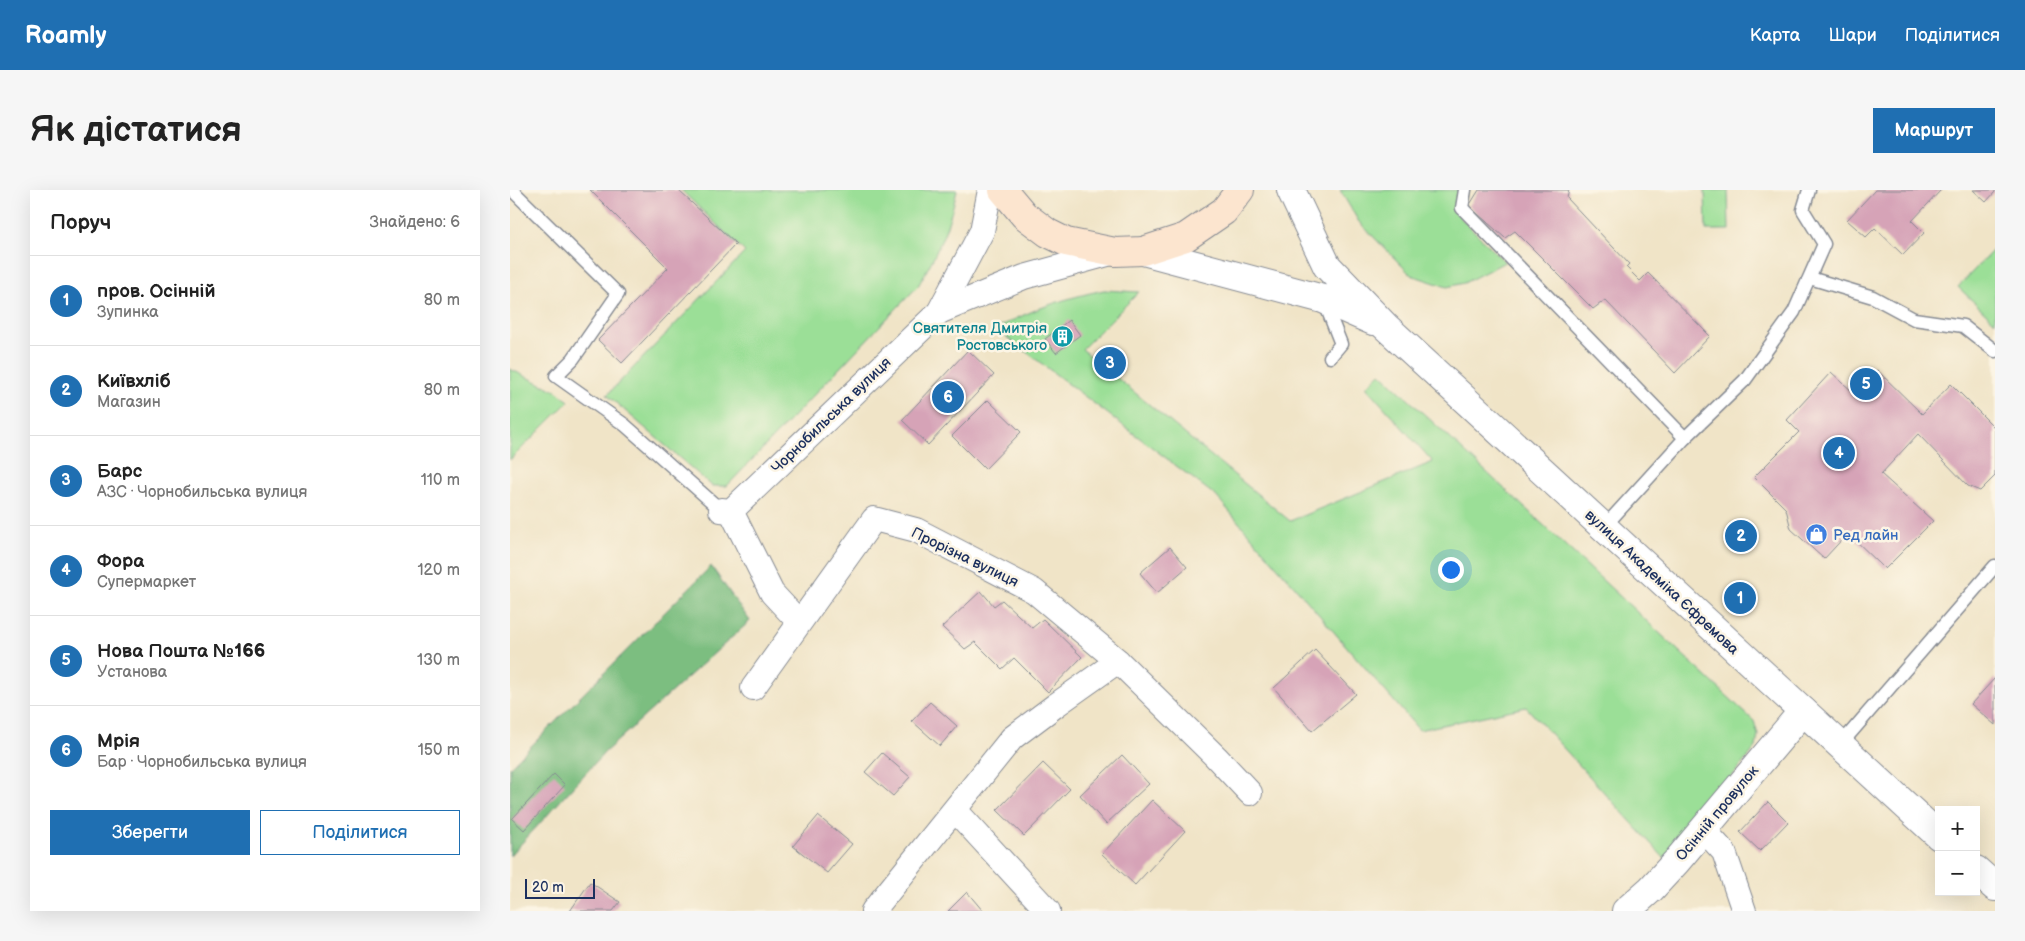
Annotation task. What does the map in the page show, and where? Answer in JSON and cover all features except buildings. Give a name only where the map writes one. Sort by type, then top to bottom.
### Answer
[{"type":"main road","points":[[1004,190],[1024,215],[1048,232],[1066,242],[1115,252],[1143,251],[1186,237],[1224,211],[1240,190]]},
{"type":"street","name":"Чорнобильська вулиця","points":[[726,510],[939,312],[982,230],[990,190]]},
{"type":"street","name":"вулиця Академіка Єфремова","points":[[1291,190],[1327,266],[1385,326],[1935,832]]},
{"type":"street","name":"вулиця Академіка Єфремова","points":[[1143,251],[1323,299],[1385,326]]},
{"type":"street","name":"Чорнобильська вулиця","points":[[939,312],[1024,277],[1115,252]]},
{"type":"street","points":[[726,510],[772,593],[799,622]]},
{"type":"street","name":"Прорізна вулиця","points":[[753,688],[874,519],[916,530],[1034,591],[1118,661],[1250,793]]},
{"type":"street","points":[[873,911],[1012,738],[1118,661]]},
{"type":"street","name":"Осінній провулок","points":[[1626,911],[1651,889],[1803,711]]},
{"type":"street","points":[[955,810],[1048,911]]},
{"type":"street","points":[[1703,829],[1724,852],[1744,911]]},
{"type":"street","points":[[1980,874],[1995,887]]},
{"type":"lane","points":[[512,190],[618,294],[573,359],[556,376],[625,425],[726,510]]},
{"type":"lane","points":[[1465,190],[1462,208],[1685,438]]},
{"type":"lane","points":[[1603,528],[1685,438],[1745,380],[1794,312],[1824,244],[1803,210],[1809,190]]},
{"type":"lane","points":[[1810,278],[1873,297],[1914,319],[1962,326],[1995,351]]},
{"type":"lane","points":[[1323,299],[1341,344],[1330,357]]},
{"type":"lane","points":[[1840,745],[1995,566]]},
{"type":"green space","points":[[681,190],[957,190],[942,240],[918,286],[727,486],[712,486],[607,395],[745,252]]},
{"type":"green space","points":[[1340,190],[1459,190],[1460,217],[1505,262],[1464,283],[1447,287],[1411,275],[1359,222]]},
{"type":"green space","points":[[1705,190],[1728,190],[1729,230],[1706,230]]},
{"type":"green space","points":[[1995,248],[1995,322],[1958,287]]},
{"type":"green space","points":[[1104,290],[1139,292],[1082,349],[1290,521],[1433,462],[1366,387],[1380,373],[1754,721],[1758,735],[1756,747],[1665,859],[1526,707],[1419,730],[1216,496],[996,329],[1049,305]]},
{"type":"green space","points":[[510,369],[556,391],[569,401],[510,460]]},
{"type":"green space","points":[[711,566],[750,621],[605,752],[510,856],[510,767]]},
{"type":"place","name":"Святителя Дмитрія Ростовського","points":[[1063,337]]},
{"type":"place","name":"Барс","points":[[1110,363]]},
{"type":"place","name":"Нова Пошта №166","points":[[1866,384]]},
{"type":"place","name":"Мрія","points":[[948,397]]},
{"type":"place","name":"Фора","points":[[1839,453]]},
{"type":"place","name":"Ред лайн","points":[[1817,535]]},
{"type":"place","name":"Київхліб","points":[[1741,536]]},
{"type":"place","name":"пров. Осінній","points":[[1740,598]]}]
